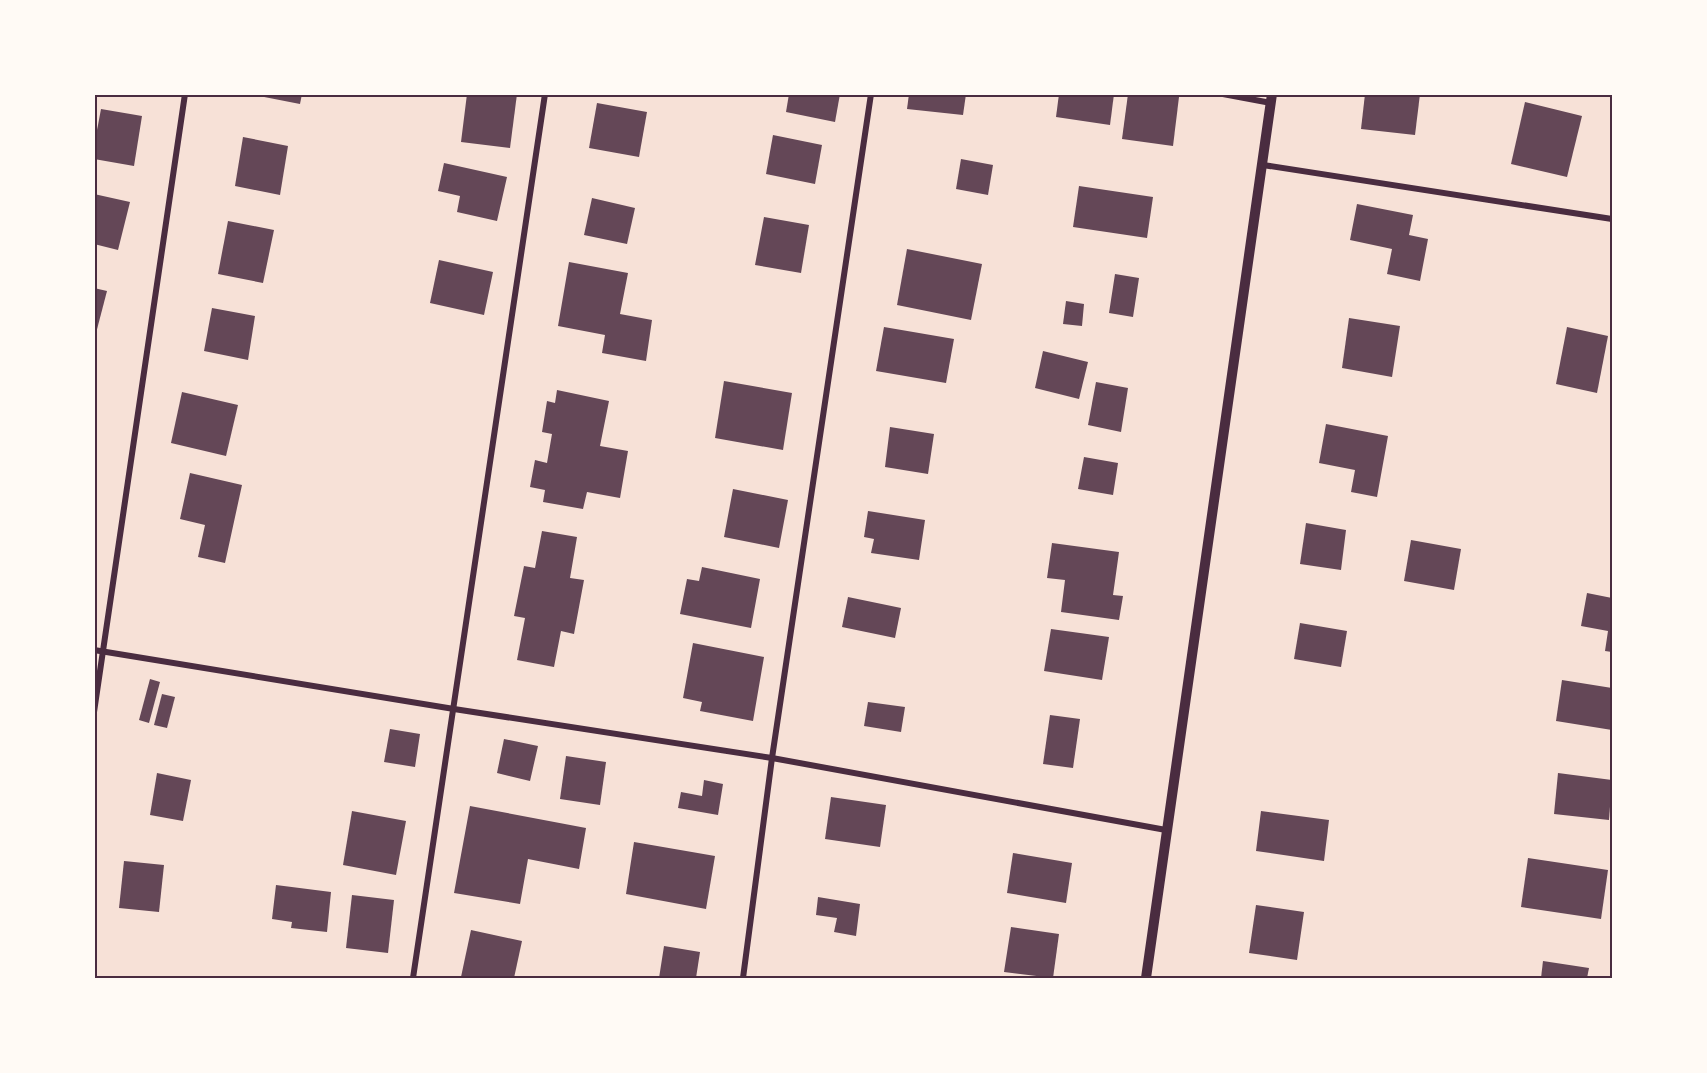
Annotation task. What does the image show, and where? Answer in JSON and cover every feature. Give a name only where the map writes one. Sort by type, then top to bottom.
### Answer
[{"type":"street","points":[[94,712],[185,94]]},
{"type":"street","points":[[413,978],[545,94]]},
{"type":"street","points":[[743,978],[772,758],[871,94]]},
{"type":"street","points":[[1146,978],[1271,99],[1223,94]]},
{"type":"street","points":[[1263,165],[1612,219]]},
{"type":"street","points":[[94,650],[772,758],[1166,830]]},
{"type":"building","points":[[249,94],[302,94],[300,104]]},
{"type":"building","points":[[467,94],[517,94],[510,148],[461,142]]},
{"type":"building","points":[[789,94],[840,94],[835,122],[786,112]]},
{"type":"building","points":[[909,94],[966,94],[963,115],[907,109]]},
{"type":"building","points":[[1059,94],[1114,94],[1110,125],[1056,117]]},
{"type":"building","points":[[1128,94],[1159,94],[1179,97],[1173,146],[1122,139]]},
{"type":"building","points":[[1365,94],[1420,94],[1415,135],[1361,129]]},
{"type":"building","points":[[1525,102],[1582,116],[1567,177],[1511,164]]},
{"type":"building","points":[[597,103],[647,112],[639,157],[589,148]]},
{"type":"building","points":[[101,109],[142,116],[134,166],[94,159],[94,146]]},
{"type":"building","points":[[773,135],[822,145],[815,184],[766,174]]},
{"type":"building","points":[[243,137],[288,146],[280,195],[235,186]]},
{"type":"building","points":[[961,159],[993,165],[988,195],[956,189]]},
{"type":"building","points":[[444,163],[507,177],[497,221],[457,212],[460,196],[438,191]]},
{"type":"building","points":[[1079,186],[1153,197],[1147,238],[1073,227]]},
{"type":"building","points":[[94,194],[130,202],[118,250],[94,244]]},
{"type":"building","points":[[592,198],[635,208],[627,244],[584,235]]},
{"type":"building","points":[[1357,204],[1413,215],[1409,235],[1428,239],[1420,281],[1387,274],[1392,249],[1350,240]]},
{"type":"building","points":[[764,217],[809,225],[801,273],[755,265]]},
{"type":"building","points":[[228,221],[274,230],[263,283],[218,274]]},
{"type":"building","points":[[907,249],[982,264],[971,320],[897,305]]},
{"type":"building","points":[[439,260],[493,272],[484,315],[430,303]]},
{"type":"building","points":[[569,262],[628,273],[620,314],[652,320],[646,361],[602,353],[605,335],[558,326]]},
{"type":"building","points":[[1115,274],[1139,278],[1133,317],[1109,313]]},
{"type":"building","points":[[94,288],[107,291],[95,337],[94,337]]},
{"type":"building","points":[[1066,301],[1084,304],[1082,326],[1063,324]]},
{"type":"building","points":[[212,308],[255,316],[248,360],[204,351]]},
{"type":"building","points":[[1349,318],[1400,326],[1392,377],[1342,368]]},
{"type":"building","points":[[884,327],[954,339],[946,383],[876,371]]},
{"type":"building","points":[[1567,327],[1608,336],[1597,393],[1556,384]]},
{"type":"building","points":[[1043,351],[1088,362],[1079,399],[1035,388]]},
{"type":"building","points":[[724,381],[792,393],[783,450],[715,438]]},
{"type":"building","points":[[1096,382],[1128,388],[1121,432],[1088,425]]},
{"type":"building","points":[[557,390],[609,401],[600,446],[628,451],[620,498],[587,492],[583,509],[543,502],[545,490],[530,487],[535,460],[547,463],[552,434],[542,432],[547,401],[555,403]]},
{"type":"building","points":[[182,392],[238,405],[226,456],[171,443]]},
{"type":"building","points":[[1326,424],[1388,436],[1377,497],[1351,492],[1355,470],[1319,463]]},
{"type":"building","points":[[890,427],[934,434],[928,474],[885,467]]},
{"type":"building","points":[[1084,457],[1118,463],[1113,495],[1078,489]]},
{"type":"building","points":[[190,473],[242,485],[225,563],[198,557],[205,525],[180,519]]},
{"type":"building","points":[[733,489],[788,500],[779,548],[724,537]]},
{"type":"building","points":[[868,511],[925,520],[919,560],[871,553],[874,539],[864,537]]},
{"type":"building","points":[[1306,523],[1346,530],[1341,570],[1300,564]]},
{"type":"building","points":[[542,531],[577,537],[570,578],[584,580],[574,634],[561,631],[554,667],[517,660],[525,618],[514,616],[524,566],[535,568]]},
{"type":"building","points":[[1411,540],[1461,549],[1454,590],[1404,581]]},
{"type":"building","points":[[1052,543],[1119,552],[1113,595],[1123,596],[1119,620],[1061,612],[1065,580],[1047,578]]},
{"type":"building","points":[[702,567],[760,579],[751,628],[680,614],[687,579],[699,581]]},
{"type":"building","points":[[1587,593],[1612,598],[1612,652],[1605,651],[1608,631],[1581,626]]},
{"type":"building","points":[[848,597],[901,608],[895,638],[842,627]]},
{"type":"building","points":[[1300,623],[1347,631],[1341,667],[1294,659]]},
{"type":"building","points":[[1051,629],[1109,637],[1102,680],[1044,671]]},
{"type":"building","points":[[693,643],[764,657],[753,721],[700,711],[702,702],[683,698]]},
{"type":"building","points":[[150,679],[160,682],[149,723],[139,720]]},
{"type":"building","points":[[1562,680],[1612,688],[1612,730],[1556,721]]},
{"type":"building","points":[[162,694],[175,697],[167,728],[154,725]]},
{"type":"building","points":[[868,702],[905,707],[901,732],[864,726]]},
{"type":"building","points":[[1050,715],[1080,719],[1073,768],[1043,764]]},
{"type":"building","points":[[390,729],[420,734],[415,767],[384,762]]},
{"type":"building","points":[[504,739],[538,746],[530,781],[497,773]]},
{"type":"building","points":[[566,756],[606,762],[600,805],[560,799]]},
{"type":"building","points":[[157,773],[191,780],[183,821],[150,815]]},
{"type":"building","points":[[1558,773],[1612,780],[1609,820],[1554,814]]},
{"type":"building","points":[[704,780],[723,784],[718,815],[678,808],[681,792],[702,796]]},
{"type":"building","points":[[831,797],[886,805],[880,847],[825,839]]},
{"type":"building","points":[[470,806],[586,828],[579,869],[528,859],[520,904],[454,893]]},
{"type":"building","points":[[352,811],[406,821],[396,875],[343,865]]},
{"type":"building","points":[[1261,811],[1329,820],[1324,861],[1256,851]]},
{"type":"building","points":[[634,842],[715,856],[706,909],[626,894]]},
{"type":"building","points":[[1013,853],[1072,863],[1066,903],[1007,893]]},
{"type":"building","points":[[1528,858],[1608,870],[1601,919],[1521,907]]},
{"type":"building","points":[[124,861],[164,865],[159,912],[119,908]]},
{"type":"building","points":[[276,885],[331,892],[327,932],[291,928],[292,922],[272,919]]},
{"type":"building","points":[[352,895],[394,900],[388,953],[346,948]]},
{"type":"building","points":[[818,897],[860,904],[856,936],[834,932],[837,918],[816,915]]},
{"type":"building","points":[[1256,905],[1304,912],[1297,960],[1249,953]]},
{"type":"building","points":[[1011,927],[1059,934],[1053,978],[1004,972]]},
{"type":"building","points":[[471,930],[522,941],[514,978],[461,977]]},
{"type":"building","points":[[664,946],[700,952],[696,978],[659,978]]},
{"type":"building","points":[[1543,961],[1589,968],[1587,978],[1541,978]]}]
